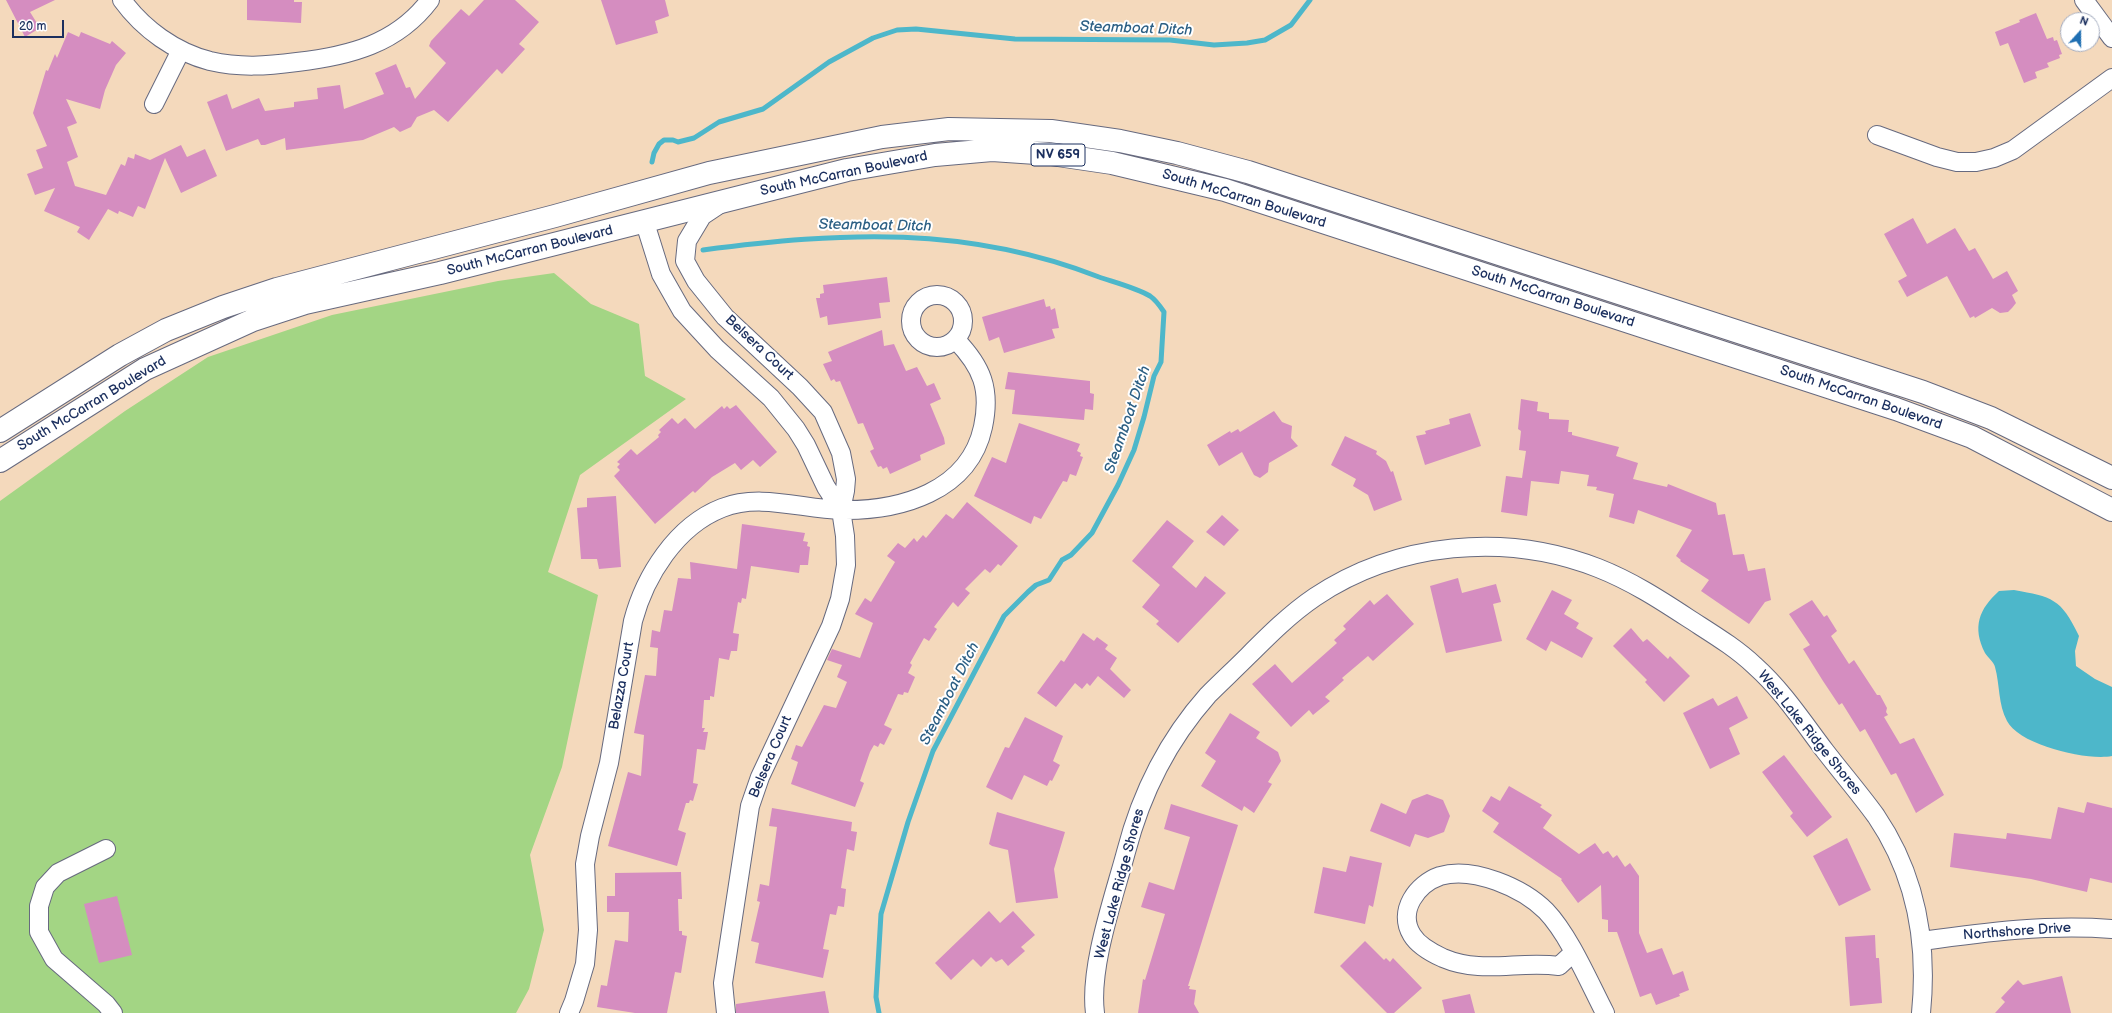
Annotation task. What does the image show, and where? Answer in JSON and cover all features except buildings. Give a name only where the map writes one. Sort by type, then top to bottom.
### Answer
[{"type":"main road","name":"South McCarran Boulevard","points":[[0,431],[120,355],[166,330],[223,306],[277,289],[555,216],[709,173],[882,137],[949,129],[1051,131],[1120,141],[1177,153],[1248,172],[1923,392],[1991,418],[2112,478]]},
{"type":"main road","name":"South McCarran Boulevard","points":[[0,461],[145,369],[253,320],[305,303],[440,273],[645,222],[725,200],[878,164],[935,155],[992,150],[1051,154],[1112,163],[1225,190],[1896,408],[1972,438],[2112,510]]},
{"type":"main road","points":[[645,222],[678,192],[709,173]]},
{"type":"street","points":[[122,0],[130,11],[152,32],[181,50],[209,60],[234,66],[261,67],[335,58],[360,50],[384,39],[405,25],[430,0]]},
{"type":"street","points":[[2084,0],[2112,38]]},
{"type":"street","points":[[154,104],[181,50]]},
{"type":"street","points":[[1876,135],[1937,157],[1957,162],[1976,162],[1994,158],[2013,150],[2112,78]]},
{"type":"street","name":"Belsera Court","points":[[725,200],[702,216],[686,241],[685,261],[696,281],[725,317],[800,387],[823,412],[842,459],[846,479],[841,510],[845,536],[846,565],[840,599],[831,626],[760,776],[750,806],[723,983],[726,1013]]},
{"type":"street","name":"Belsera Court","points":[[645,222],[661,274],[674,300],[695,326],[770,398],[796,429],[806,445],[826,487],[841,510]]},
{"type":"street","name":"Belazza Court","points":[[569,1013],[574,1002],[585,964],[588,930],[585,864],[590,836],[609,763],[633,621],[638,603],[653,571],[674,544],[701,519],[722,508],[738,504],[761,502],[841,510],[879,508],[932,493],[949,482],[974,450],[982,431],[987,408],[984,383],[978,366],[956,340]]},
{"type":"street","name":"West Lake Ridge Shores","points":[[1096,1013],[1095,980],[1100,950],[1133,824],[1148,787],[1162,759],[1184,725],[1208,695],[1284,620],[1316,596],[1346,579],[1381,564],[1414,555],[1451,548],[1488,546],[1528,549],[1565,557],[1598,568],[1653,594],[1732,647],[1756,666],[1777,688],[1876,816],[1894,848],[1908,882],[1917,913],[1922,941],[1924,976],[1921,1013]]},
{"type":"street","points":[[106,849],[58,873],[45,887],[39,906],[39,932],[54,958],[106,1004],[113,1013]]},
{"type":"street","points":[[1573,953],[1559,966],[1542,964],[1489,968],[1465,965],[1443,958],[1421,945],[1412,936],[1407,926],[1406,914],[1409,903],[1417,891],[1430,880],[1442,875],[1462,874],[1486,878],[1509,886],[1522,893],[1546,911],[1560,929],[1573,953],[1605,1013]]},
{"type":"street","name":"Northshore Drive","points":[[1922,941],[1988,931],[2041,927],[2112,929]]},
{"type":"green space","points":[[554,273],[591,304],[639,324],[645,376],[686,399],[580,475],[548,572],[598,595],[562,767],[530,855],[544,930],[529,989],[516,1013],[0,1013],[0,501],[125,411],[208,357],[332,315],[498,281]]},
{"type":"water","points":[[2014,590],[2047,598],[2054,601],[2061,607],[2073,623],[2079,636],[2075,651],[2076,666],[2095,679],[2112,687],[2112,756],[2087,756],[2039,744],[2014,730],[2007,721],[2002,708],[1995,667],[1985,653],[1981,644],[1978,627],[1982,612],[1992,598],[1999,591]]},
{"type":"waterway","name":"Steamboat Ditch","points":[[652,162],[654,153],[659,144],[664,140],[673,140],[678,142],[694,138],[719,122],[763,109],[829,62],[873,38],[897,30],[916,29],[1015,39],[1170,40],[1214,45],[1247,43],[1265,40],[1291,25],[1310,0]]},
{"type":"waterway","name":"Steamboat Ditch","points":[[703,250],[805,239],[854,237],[903,237],[952,241],[1001,248],[1050,260],[1125,285],[1150,296],[1156,301],[1164,312],[1161,362],[1154,376],[1134,450],[1118,485],[1092,533],[1071,555],[1062,560],[1049,580],[1036,585],[1004,616],[933,751],[908,822],[881,914],[876,997],[879,1013]]}]
